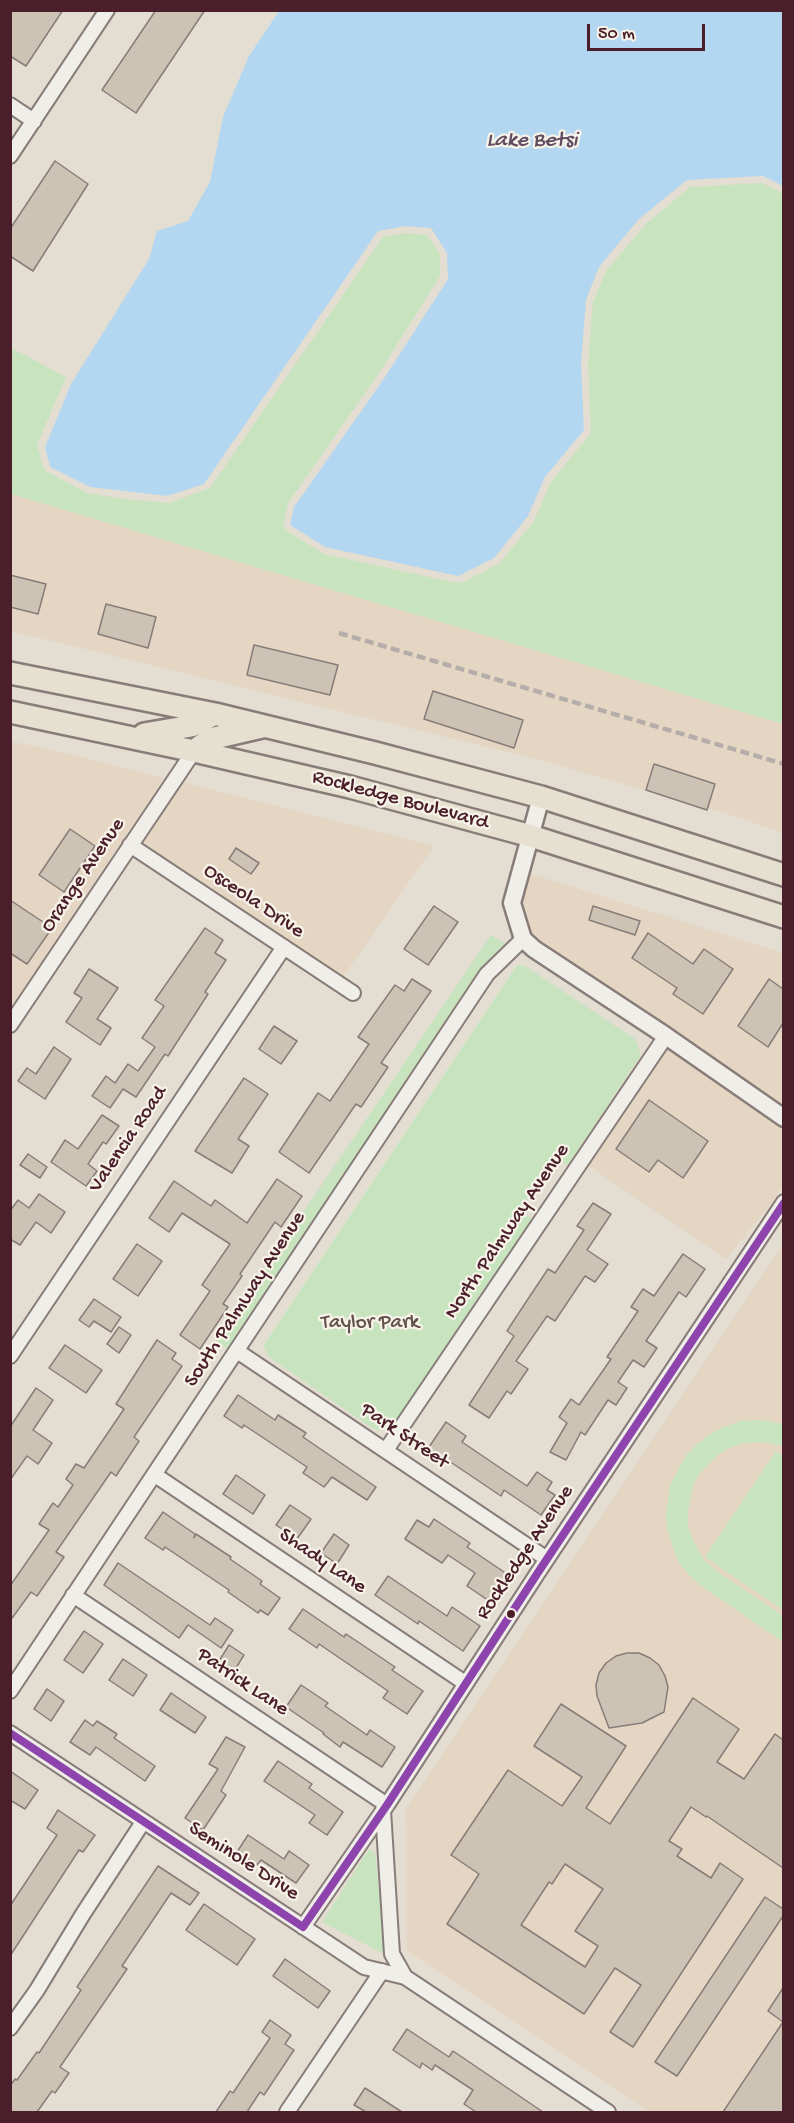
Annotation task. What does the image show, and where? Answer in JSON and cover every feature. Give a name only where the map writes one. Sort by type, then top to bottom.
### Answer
[{"type":"main road","name":"Rockledge Boulevard","points":[[10,673],[215,714],[541,798],[783,875]]},
{"type":"main road","name":"Rockledge Boulevard","points":[[10,712],[128,736],[350,787],[531,836],[783,917]]},
{"type":"main road","points":[[128,736],[173,731],[191,726],[215,714]]},
{"type":"main road","points":[[194,751],[210,739],[266,727]]},
{"type":"street","points":[[10,156],[107,10]]},
{"type":"street","points":[[10,105],[34,121]]},
{"type":"street","name":"Orange Avenue","points":[[13,1017],[194,751]]},
{"type":"street","points":[[541,798],[512,903],[529,944],[783,1118]]},
{"type":"street","name":"Osceola Drive","points":[[130,845],[353,993]]},
{"type":"street","name":"South Palmway Avenue","points":[[10,1691],[156,1475],[487,974],[529,944]]},
{"type":"street","name":"Valencia Road","points":[[10,1356],[284,947]]},
{"type":"street","name":"North Palmway Avenue","points":[[386,1450],[666,1036]]},
{"type":"street","name":"Rockledge Avenue","points":[[303,1927],[385,1808],[783,1202]]},
{"type":"street","name":"Park Street","points":[[237,1351],[547,1559]]},
{"type":"street","name":"Shady Lane","points":[[156,1475],[465,1683]]},
{"type":"street","name":"Patrick Lane","points":[[73,1595],[385,1808]]},
{"type":"street","name":"Seminole Drive","points":[[10,1733],[364,1967],[405,1977],[608,2112]]},
{"type":"street","points":[[385,1808],[391,1952],[405,1977]]},
{"type":"street","points":[[10,2028],[37,1990],[143,1822]]},
{"type":"street","points":[[287,2112],[382,1971]]},
{"type":"shaded area","points":[[11,494],[783,724],[783,833],[725,813],[540,760],[11,631]]},
{"type":"shaded area","points":[[10,741],[164,778],[13,1004],[10,1002]]},
{"type":"shaded area","points":[[183,782],[434,846],[343,977],[142,843]]},
{"type":"shaded area","points":[[532,874],[783,953],[783,1108],[539,943],[531,935],[521,904]]},
{"type":"shaded area","points":[[669,1048],[783,1128],[783,1185],[770,1205],[726,1259],[589,1166]]},
{"type":"shaded area","points":[[783,1244],[783,2112],[650,2112],[407,1951],[406,1809]]},
{"type":"green space","points":[[762,183],[784,194],[783,724],[11,494],[11,348],[66,377],[37,445],[44,470],[87,493],[170,503],[210,488],[383,237],[406,233],[427,235],[440,254],[440,276],[379,373],[288,503],[283,526],[287,531],[324,554],[457,583],[466,581],[500,563],[534,521],[550,484],[591,433],[588,363],[593,302],[606,271],[645,225],[690,187]]},
{"type":"green space","points":[[491,935],[505,944],[480,969],[228,1349],[216,1341]]},
{"type":"green space","name":"Taylor Park","points":[[517,965],[525,966],[635,1039],[641,1055],[568,1165],[555,1158],[519,1210],[532,1219],[393,1428],[379,1431],[270,1358],[263,1346]]},
{"type":"green space","points":[[762,1420],[783,1424],[783,1446],[762,1442],[744,1443],[718,1455],[699,1474],[693,1485],[688,1525],[692,1539],[705,1561],[783,1616],[783,1642],[689,1575],[678,1561],[668,1532],[666,1516],[670,1485],[685,1457],[695,1446],[724,1427],[741,1421]]},
{"type":"green space","points":[[776,1451],[783,1456],[783,1610],[705,1557]]},
{"type":"green space","points":[[369,1849],[375,1853],[385,1949],[382,1953],[322,1922]]},
{"type":"water","name":"Lake Betsi","points":[[279,11],[783,11],[783,186],[763,176],[687,180],[639,219],[599,267],[586,300],[581,363],[584,430],[545,477],[528,516],[494,558],[458,576],[325,547],[290,525],[294,507],[385,377],[448,279],[447,253],[431,228],[405,226],[378,231],[204,484],[167,496],[90,487],[50,467],[45,447],[71,384],[149,259],[157,231],[188,221],[210,182],[223,117],[249,56]]},
{"type":"building","points":[[10,10],[63,10],[26,66],[10,56]]},
{"type":"building","points":[[156,10],[205,10],[136,113],[102,90]]},
{"type":"building","points":[[55,161],[88,184],[33,271],[10,256],[10,229]]},
{"type":"building","points":[[10,575],[46,584],[38,614],[10,607]]},
{"type":"building","points":[[106,604],[156,617],[148,648],[98,634]]},
{"type":"building","points":[[254,645],[338,665],[330,695],[247,675]]},
{"type":"building","points":[[433,691],[523,720],[514,748],[424,719]]},
{"type":"building","points":[[654,764],[715,784],[707,810],[646,790]]},
{"type":"building","points":[[70,829],[95,846],[64,892],[39,875]]},
{"type":"building","points":[[236,848],[259,863],[251,874],[229,859]]},
{"type":"building","points":[[10,900],[52,928],[27,964],[10,953]]},
{"type":"building","points":[[434,906],[458,922],[428,965],[404,949]]},
{"type":"building","points":[[593,906],[640,921],[635,935],[589,920]]},
{"type":"building","points":[[205,928],[223,940],[215,953],[226,960],[205,992],[208,994],[168,1056],[165,1054],[136,1097],[123,1089],[110,1108],[92,1096],[106,1076],[115,1083],[128,1064],[138,1071],[155,1047],[142,1038],[164,1006],[155,1000]]},
{"type":"building","points":[[648,933],[693,964],[704,949],[733,969],[703,1014],[673,994],[677,988],[632,958]]},
{"type":"building","points":[[89,969],[118,988],[97,1019],[111,1028],[100,1045],[66,1022],[82,998],[74,993]]},
{"type":"building","points":[[412,979],[431,991],[381,1063],[388,1067],[361,1107],[356,1104],[309,1173],[279,1152],[318,1093],[330,1101],[369,1044],[358,1037],[395,985],[404,991]]},
{"type":"building","points":[[769,979],[783,989],[783,1023],[768,1047],[738,1026]]},
{"type":"building","points":[[274,1026],[297,1041],[281,1064],[259,1049]]},
{"type":"building","points":[[54,1047],[71,1059],[45,1099],[18,1081],[27,1068],[36,1074]]},
{"type":"building","points":[[244,1078],[268,1094],[238,1139],[249,1146],[232,1173],[195,1151]]},
{"type":"building","points":[[649,1100],[708,1141],[683,1178],[658,1160],[649,1172],[616,1149]]},
{"type":"building","points":[[102,1115],[119,1126],[106,1144],[103,1142],[88,1164],[97,1171],[86,1186],[51,1162],[65,1140],[78,1149]]},
{"type":"building","points":[[28,1154],[47,1167],[40,1178],[20,1165]]},
{"type":"building","points":[[277,1179],[302,1196],[281,1227],[275,1222],[240,1274],[242,1276],[223,1304],[228,1307],[200,1349],[180,1335],[210,1291],[202,1285],[230,1244],[182,1213],[169,1232],[149,1218],[174,1181],[211,1206],[215,1200],[247,1223]]},
{"type":"building","points":[[39,1194],[65,1212],[51,1233],[36,1222],[20,1245],[10,1239],[10,1211],[18,1200],[29,1208]]},
{"type":"building","points":[[593,1203],[611,1214],[587,1250],[608,1264],[595,1282],[585,1276],[555,1321],[547,1316],[516,1361],[528,1369],[511,1394],[507,1391],[489,1418],[469,1405],[514,1336],[507,1331],[526,1302],[548,1269],[555,1273],[584,1230],[577,1226]]},
{"type":"building","points":[[137,1244],[162,1261],[138,1296],[113,1279]]},
{"type":"building","points":[[683,1254],[705,1269],[686,1297],[679,1292],[646,1341],[657,1348],[644,1367],[633,1360],[618,1382],[627,1388],[616,1405],[608,1400],[585,1435],[581,1432],[566,1460],[550,1452],[567,1423],[559,1417],[571,1399],[579,1405],[611,1359],[607,1357],[638,1311],[631,1307],[643,1289],[654,1296]]},
{"type":"building","points":[[94,1299],[121,1317],[111,1332],[94,1321],[89,1327],[79,1320]]},
{"type":"building","points":[[119,1327],[131,1335],[119,1353],[107,1344]]},
{"type":"building","points":[[157,1340],[176,1353],[172,1359],[182,1366],[134,1437],[139,1441],[116,1476],[111,1472],[56,1552],[64,1557],[37,1596],[31,1592],[10,1621],[10,1586],[49,1530],[39,1524],[53,1503],[58,1507],[73,1485],[66,1479],[76,1464],[84,1468],[124,1409],[116,1404]]},
{"type":"building","points":[[65,1345],[102,1370],[86,1393],[49,1368]]},
{"type":"building","points":[[36,1388],[53,1400],[33,1430],[52,1443],[38,1464],[27,1456],[10,1480],[10,1427]]},
{"type":"building","points":[[238,1395],[275,1420],[278,1415],[306,1433],[303,1437],[376,1487],[367,1500],[332,1477],[324,1487],[303,1473],[307,1467],[244,1425],[242,1428],[224,1416]]},
{"type":"building","points":[[446,1422],[466,1436],[462,1442],[527,1486],[537,1472],[552,1482],[547,1490],[555,1495],[541,1515],[504,1490],[501,1496],[449,1461],[448,1463],[427,1450]]},
{"type":"building","points":[[236,1475],[265,1495],[253,1514],[223,1494]]},
{"type":"building","points":[[290,1505],[311,1519],[297,1539],[276,1525]]},
{"type":"building","points":[[163,1512],[195,1534],[194,1538],[196,1534],[231,1557],[230,1559],[262,1581],[260,1584],[280,1598],[268,1615],[260,1610],[258,1613],[228,1592],[229,1590],[165,1547],[163,1550],[145,1538]]},
{"type":"building","points":[[434,1519],[470,1543],[467,1547],[513,1578],[495,1605],[467,1586],[475,1573],[448,1555],[442,1563],[405,1539],[417,1520],[429,1527]]},
{"type":"building","points":[[334,1534],[349,1545],[337,1564],[321,1553]]},
{"type":"building","points":[[118,1563],[210,1625],[215,1618],[233,1630],[221,1648],[188,1625],[179,1638],[104,1585]]},
{"type":"building","points":[[388,1576],[447,1616],[452,1607],[480,1626],[463,1651],[375,1595]]},
{"type":"building","points":[[303,1609],[344,1637],[346,1634],[395,1667],[392,1670],[423,1691],[407,1714],[383,1698],[388,1691],[319,1644],[317,1648],[289,1629]]},
{"type":"building","points":[[84,1631],[103,1644],[83,1673],[64,1660]]},
{"type":"building","points":[[229,1645],[244,1655],[234,1671],[219,1661]]},
{"type":"building","points":[[639,1653],[659,1665],[668,1687],[664,1712],[642,1723],[609,1728],[597,1696],[596,1685],[599,1673],[606,1663],[616,1656]]},
{"type":"building","points":[[123,1659],[147,1675],[133,1696],[109,1680]]},
{"type":"building","points":[[301,1685],[328,1703],[325,1706],[367,1735],[370,1730],[395,1747],[382,1767],[343,1742],[340,1747],[286,1707]]},
{"type":"building","points":[[47,1689],[64,1701],[51,1721],[34,1709]]},
{"type":"building","points":[[171,1693],[206,1717],[195,1733],[160,1710]]},
{"type":"building","points":[[693,1698],[739,1729],[717,1762],[744,1779],[775,1734],[783,1740],[783,1868],[691,1807],[669,1841],[682,1849],[677,1856],[711,1878],[720,1863],[743,1879],[633,2047],[610,2032],[641,1985],[615,1968],[584,2014],[447,1924],[479,1874],[451,1855],[508,1770],[562,1806],[582,1777],[534,1746],[561,1704],[626,1746],[586,1808],[610,1824]],"holes":[[[565,1864],[603,1889],[575,1931],[598,1946],[585,1967],[521,1925],[549,1882],[552,1884]]]},
{"type":"building","points":[[85,1720],[93,1726],[97,1721],[117,1734],[114,1738],[155,1766],[145,1781],[96,1747],[90,1755],[70,1742]]},
{"type":"building","points":[[226,1737],[245,1747],[221,1791],[226,1795],[203,1830],[185,1818],[218,1769],[209,1764]]},
{"type":"building","points":[[278,1761],[312,1784],[309,1788],[343,1812],[327,1835],[309,1823],[315,1815],[264,1781]]},
{"type":"building","points":[[10,1771],[38,1790],[25,1809],[10,1800]]},
{"type":"building","points":[[58,1810],[95,1835],[83,1852],[79,1850],[10,1956],[10,1906],[57,1835],[47,1828]]},
{"type":"building","points":[[248,1835],[284,1859],[289,1851],[309,1865],[296,1883],[261,1860],[257,1865],[237,1852]]},
{"type":"building","points":[[158,1866],[199,1893],[190,1905],[171,1893],[122,1966],[127,1969],[60,2067],[69,2073],[55,2093],[52,2091],[37,2112],[10,2112],[10,2086],[37,2052],[39,2053],[81,1990],[77,1987]]},
{"type":"building","points":[[765,1897],[783,1909],[783,1916],[677,2076],[655,2062]]},
{"type":"building","points":[[204,1904],[255,1939],[237,1965],[186,1930]]},
{"type":"building","points":[[285,1959],[330,1991],[318,2008],[273,1976]]},
{"type":"building","points":[[783,1988],[783,2022],[768,2011]]},
{"type":"building","points":[[270,2020],[291,2035],[285,2044],[294,2050],[264,2095],[260,2092],[247,2112],[216,2112],[230,2091],[233,2093],[270,2038],[262,2032]]},
{"type":"building","points":[[783,2022],[783,2112],[723,2112]]},
{"type":"building","points":[[407,2029],[449,2057],[453,2051],[543,2112],[476,2112],[464,2104],[473,2090],[435,2065],[432,2070],[422,2063],[420,2068],[393,2050]]},
{"type":"building","points":[[365,2088],[402,2112],[366,2112],[354,2105]]},
{"type":"railway","points":[[339,633],[784,764]]},
{"type":"transit line","points":[[10,1733],[303,1927],[387,1805],[537,1574],[784,1203]]}]
